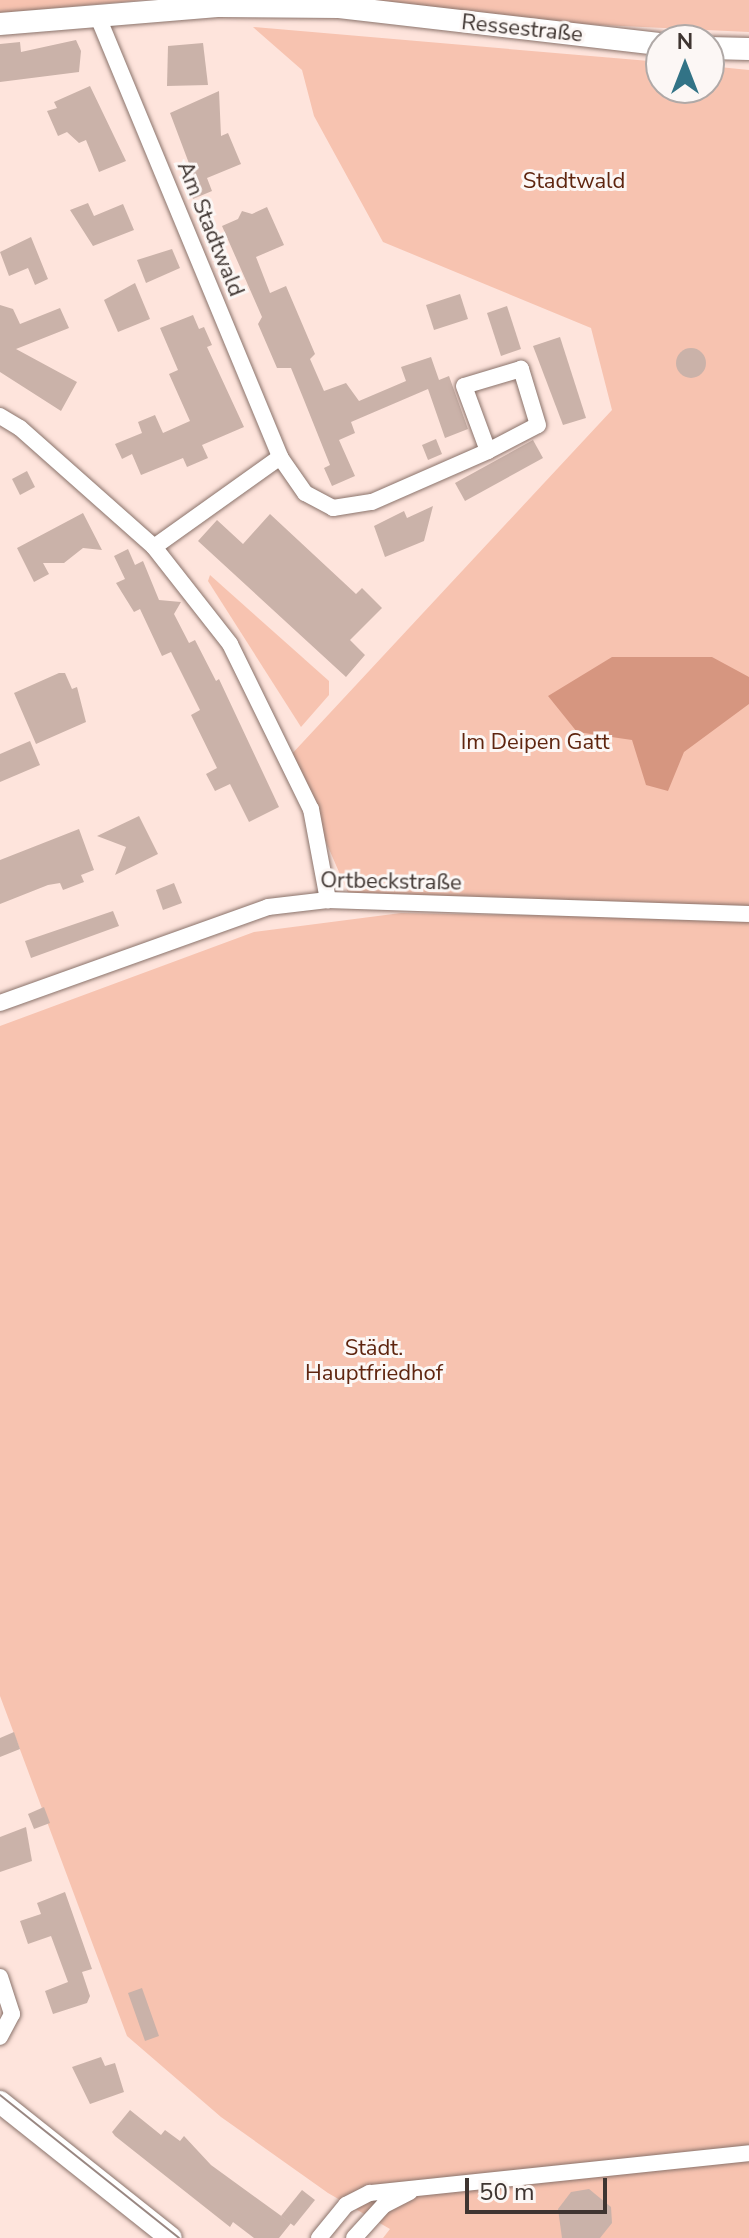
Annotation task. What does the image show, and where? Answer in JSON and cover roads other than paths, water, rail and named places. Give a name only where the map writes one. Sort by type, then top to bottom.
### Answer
[{"type":"main road","name":"Ressestraße","points":[[0,24],[255,4],[339,7],[645,42]]},
{"type":"main road","points":[[725,48],[749,49]]},
{"type":"main road","points":[[0,2102],[171,2238]]},
{"type":"street","name":"Am Stadtwald","points":[[98,17],[280,457],[305,493],[333,508],[372,502],[488,451],[538,425],[521,369],[464,386],[488,451]]},
{"type":"street","points":[[0,416],[20,428],[154,547],[230,644],[251,679],[311,809],[328,900]]},
{"type":"street","points":[[154,547],[280,457]]},
{"type":"street","name":"Ortbeckstraße","points":[[0,1003],[268,907],[328,900],[749,914]]},
{"type":"street","points":[[0,1977],[12,2014],[0,2037]]},
{"type":"street","points":[[319,2238],[346,2205],[370,2193],[749,2153]]},
{"type":"street","points":[[354,2238],[396,2196],[435,2185]]},
{"type":"tram line","points":[[0,2095],[179,2238]]},
{"type":"park label","name":"Stadtwald","points":[[574,182]]},
{"type":"park label","name":"Im Deipen Gatt","points":[[535,743]]},
{"type":"park label","name":"Städt. Hauptfriedhof","points":[[374,1360]]}]
